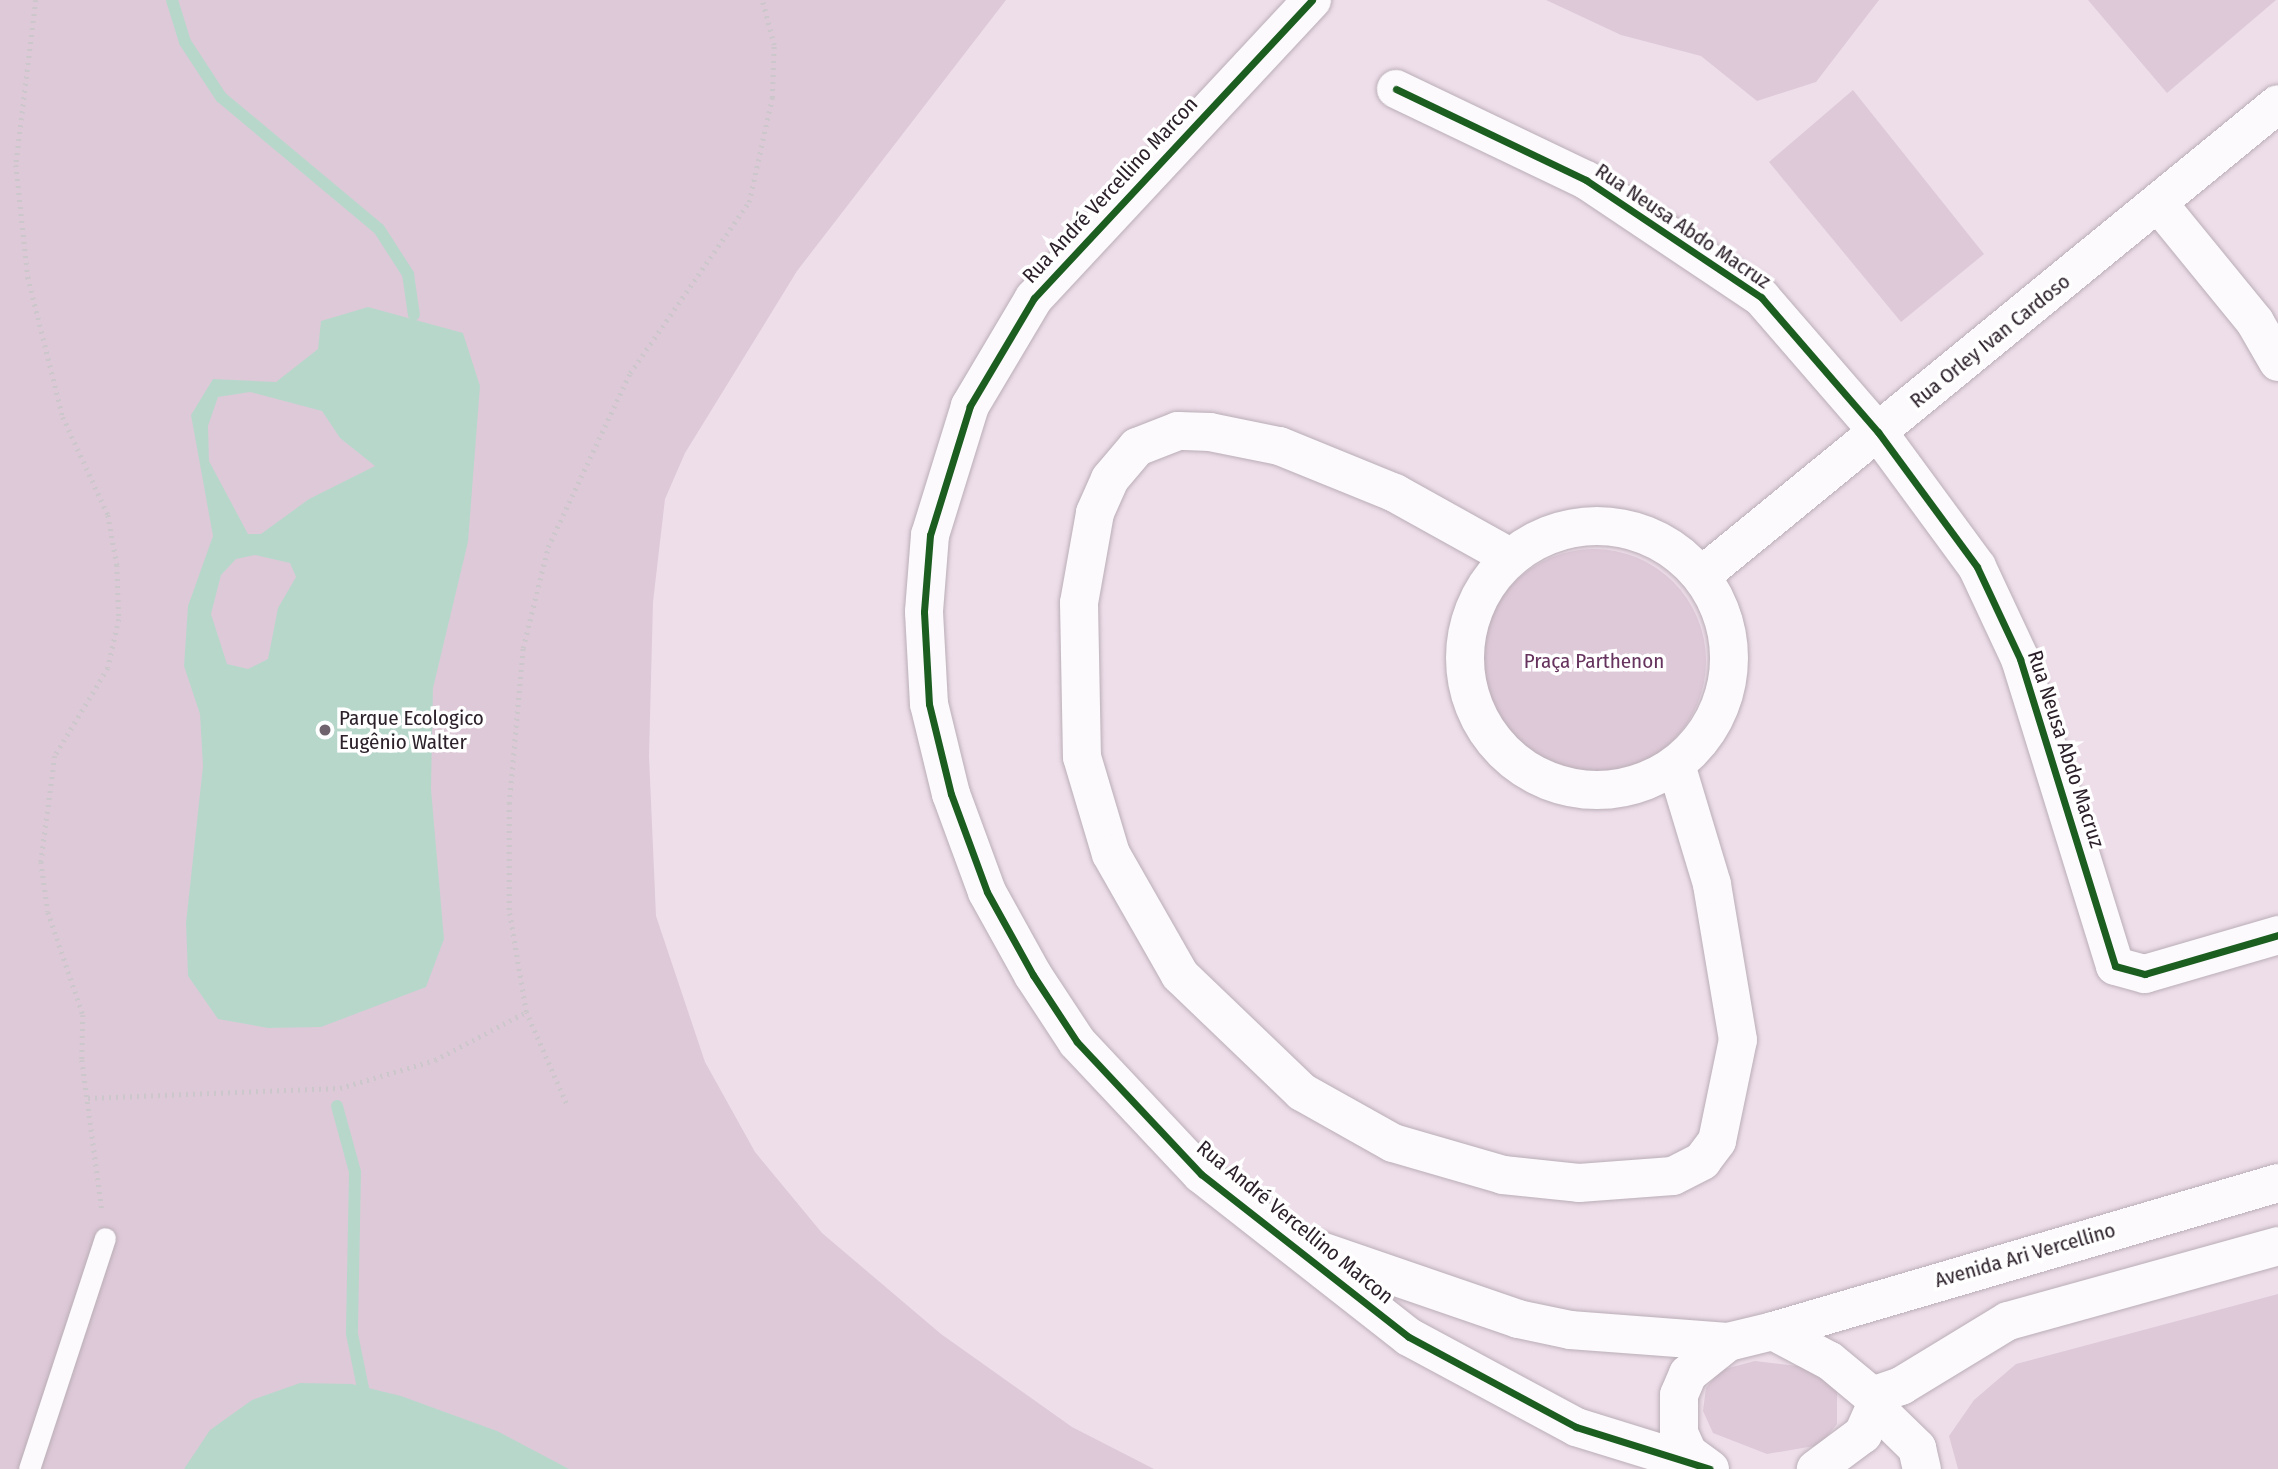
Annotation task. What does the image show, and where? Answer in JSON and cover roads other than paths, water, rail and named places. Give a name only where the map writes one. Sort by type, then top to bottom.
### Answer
[{"type":"street","name":"Rua André Vercellino Marcon","points":[[1311,0],[1034,298],[995,355],[948,463],[930,535],[924,612],[929,704],[951,794],[988,892],[1033,975],[1077,1042],[1135,1110],[1201,1174],[1296,1243],[1409,1337],[1500,1389],[1576,1427],[1707,1468]]},
{"type":"street","name":"Rua Neusa Abdo Macruz","points":[[1396,89],[1586,180],[1761,297],[1878,432],[1977,566],[2020,659],[2075,824],[2109,958],[2123,972],[2145,974],[2278,935]]},
{"type":"street","name":"Rua Orley Ivan Cardoso","points":[[1701,576],[2278,104]]},
{"type":"street","points":[[2158,203],[2255,322],[2278,362]]},
{"type":"street","points":[[1510,557],[1395,493],[1279,446],[1210,432],[1178,431],[1137,447],[1110,479],[1095,513],[1079,603],[1082,757],[1111,854],[1180,975],[1303,1093],[1393,1143],[1503,1175],[1579,1183],[1673,1176],[1702,1161],[1717,1141],[1738,1040],[1712,884],[1676,765]]},
{"type":"street","points":[[1623,528],[1670,548],[1701,576],[1721,612],[1730,663],[1713,723],[1676,765],[1651,779],[1596,790],[1541,778],[1494,742],[1475,708],[1464,661],[1475,604],[1510,557],[1562,530],[1623,528]]},
{"type":"street","name":"Avenida Ari Vercellino","points":[[1728,1342],[2278,1183]]},
{"type":"street","name":"Rua André Vercellino Marcon","points":[[1296,1243],[1518,1319],[1570,1329],[1728,1342]]},
{"type":"street","points":[[1816,1469],[1863,1434],[1873,1401],[2008,1321],[2278,1246]]},
{"type":"street","points":[[1773,1331],[1830,1361],[1873,1401],[1916,1448],[1922,1469]]},
{"type":"street","points":[[1707,1468],[1679,1433],[1679,1395],[1704,1355],[1728,1342]]},
{"type":"lane","points":[[29,1469],[105,1238]]},
{"type":"waterway","points":[[172,0],[185,42],[221,97],[379,229],[408,274],[414,315]]},
{"type":"waterway","points":[[337,1106],[355,1172],[352,1334],[366,1403]]},
{"type":"place","name":"Parque Ecologico Eugênio Walter","points":[[325,730]]},
{"type":"park label","name":"Praça Parthenon","points":[[1594,661]]}]
